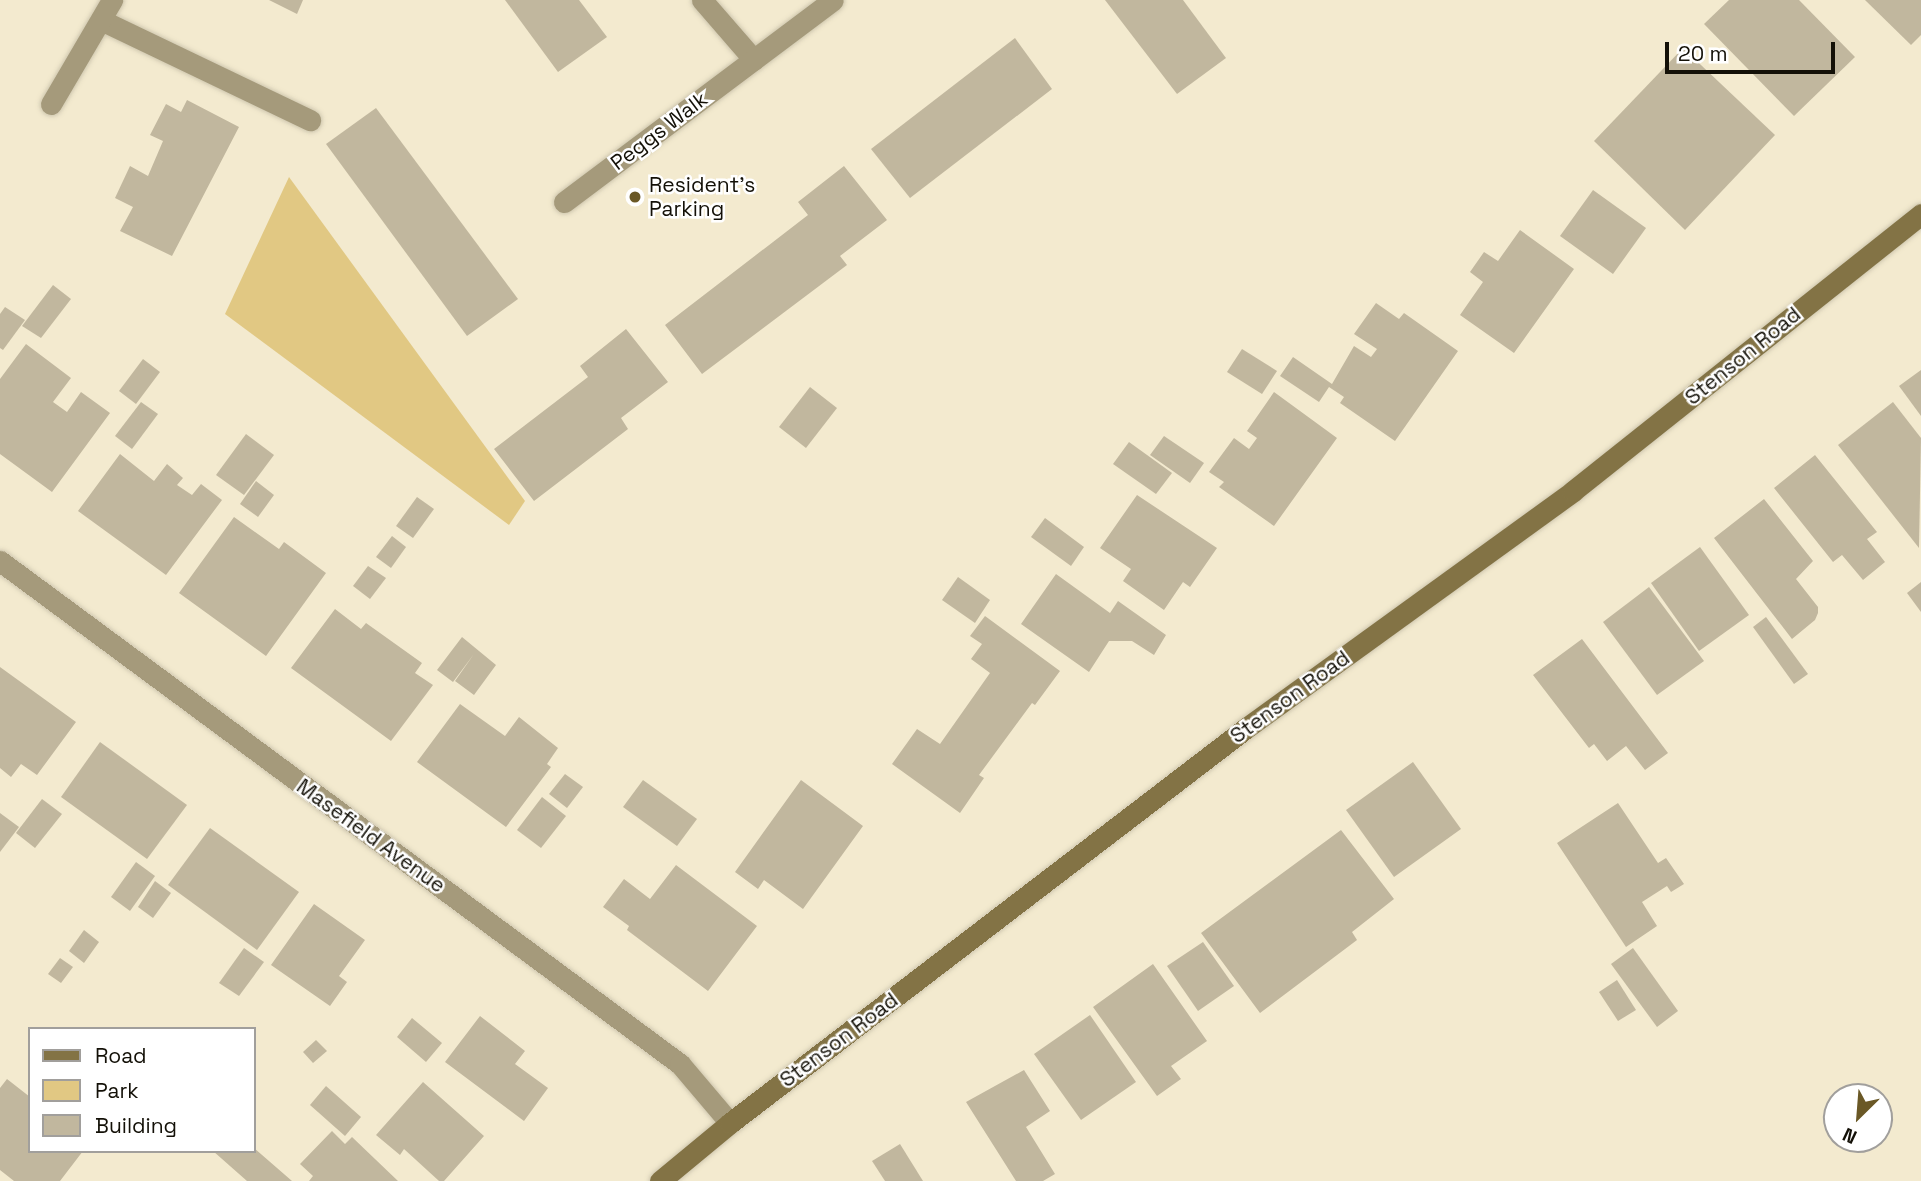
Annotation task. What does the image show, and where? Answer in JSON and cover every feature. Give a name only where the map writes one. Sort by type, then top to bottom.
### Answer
[{"type":"street","points":[[51,104],[112,0]]},
{"type":"street","points":[[702,0],[754,60]]},
{"type":"street","name":"Peggs Walk","points":[[564,202],[833,0]]},
{"type":"street","points":[[101,20],[310,120]]},
{"type":"street","name":"Stenson Road","points":[[660,1181],[730,1123],[1246,728],[1573,491],[1921,214]]},
{"type":"street","name":"Masefield Avenue","points":[[0,561],[680,1064],[730,1123]]},
{"type":"green space","points":[[289,177],[525,501],[509,525],[225,314]]},
{"type":"building","points":[[269,0],[303,0],[297,14]]},
{"type":"building","points":[[505,0],[579,0],[607,37],[558,72]]},
{"type":"building","points":[[1105,0],[1183,0],[1226,58],[1177,94]]},
{"type":"building","points":[[1729,0],[1799,0],[1855,57],[1794,116],[1704,24]]},
{"type":"building","points":[[1865,0],[1921,0],[1921,35],[1911,45]]},
{"type":"building","points":[[1015,38],[1052,89],[910,198],[871,149]]},
{"type":"building","points":[[1683,48],[1775,135],[1685,230],[1594,141]]},
{"type":"building","points":[[187,100],[239,127],[172,256],[120,231],[133,207],[115,198],[130,166],[148,176],[163,141],[150,135],[166,104],[181,112]]},
{"type":"building","points":[[376,108],[518,299],[467,336],[326,144]]},
{"type":"building","points":[[844,166],[887,220],[840,256],[847,265],[702,374],[665,325],[808,215],[798,202]]},
{"type":"building","points":[[1593,190],[1646,228],[1613,274],[1560,236]]},
{"type":"building","points":[[1520,230],[1574,269],[1514,353],[1460,315],[1483,282],[1470,272],[1484,252],[1498,261]]},
{"type":"building","points":[[53,285],[71,299],[41,338],[22,326]]},
{"type":"building","points":[[1376,303],[1399,319],[1404,313],[1458,351],[1395,441],[1340,403],[1344,397],[1329,387],[1319,402],[1280,376],[1293,357],[1332,384],[1354,346],[1371,357],[1377,349],[1354,334]]},
{"type":"building","points":[[5,307],[25,320],[3,350],[0,348],[0,314]]},
{"type":"building","points":[[626,329],[668,382],[621,418],[628,429],[534,501],[494,449],[588,377],[580,366]]},
{"type":"building","points":[[26,344],[71,378],[53,402],[67,412],[81,392],[110,413],[52,492],[0,454],[0,379]]},
{"type":"building","points":[[1242,349],[1277,371],[1262,394],[1227,372]]},
{"type":"building","points":[[143,359],[160,372],[136,404],[119,391]]},
{"type":"building","points":[[1921,370],[1921,416],[1899,386]]},
{"type":"building","points":[[810,387],[837,408],[806,448],[779,427]]},
{"type":"building","points":[[1274,392],[1337,438],[1274,526],[1219,487],[1224,482],[1209,472],[1234,438],[1249,449],[1257,438],[1247,431]]},
{"type":"building","points":[[141,402],[158,414],[132,449],[115,436]]},
{"type":"building","points":[[1893,402],[1921,438],[1919,548],[1838,445]]},
{"type":"building","points":[[246,434],[274,455],[244,495],[216,475]]},
{"type":"building","points":[[1164,436],[1204,463],[1190,483],[1150,455]]},
{"type":"building","points":[[1129,442],[1172,473],[1156,494],[1113,464]]},
{"type":"building","points":[[120,454],[154,481],[167,464],[183,478],[177,485],[192,495],[201,484],[222,500],[166,575],[78,511]]},
{"type":"building","points":[[1815,455],[1877,532],[1867,539],[1885,562],[1863,580],[1842,555],[1833,562],[1774,488]]},
{"type":"building","points":[[256,481],[274,495],[258,517],[240,504]]},
{"type":"building","points":[[1137,495],[1217,548],[1190,587],[1183,582],[1164,610],[1123,581],[1131,569],[1100,548]]},
{"type":"building","points":[[417,497],[434,509],[413,538],[396,526]]},
{"type":"building","points":[[1764,499],[1813,561],[1796,579],[1818,607],[1818,613],[1815,620],[1792,639],[1714,538]]},
{"type":"building","points":[[234,517],[279,549],[284,542],[326,573],[266,656],[179,593]]},
{"type":"building","points":[[1045,518],[1084,547],[1071,566],[1031,537]]},
{"type":"building","points":[[392,536],[406,547],[391,568],[376,557]]},
{"type":"building","points":[[1700,547],[1749,615],[1699,651],[1651,583]]},
{"type":"building","points":[[368,566],[386,578],[370,599],[353,586]]},
{"type":"building","points":[[1056,574],[1110,613],[1118,601],[1166,635],[1154,655],[1132,641],[1109,641],[1089,672],[1021,624]]},
{"type":"building","points":[[958,577],[990,600],[975,623],[942,600]]},
{"type":"building","points":[[1921,582],[1921,612],[1907,593]]},
{"type":"building","points":[[1649,587],[1704,661],[1657,695],[1603,622]]},
{"type":"building","points":[[335,609],[361,629],[366,623],[422,663],[415,673],[433,685],[391,741],[291,668]]},
{"type":"building","points":[[985,616],[1060,671],[1035,705],[1032,703],[979,775],[984,778],[960,813],[892,764],[917,729],[940,744],[990,673],[971,659],[982,644],[970,636]]},
{"type":"building","points":[[1766,617],[1808,674],[1794,684],[1753,627]]},
{"type":"building","points":[[462,637],[496,665],[474,695],[455,681],[474,654],[453,682],[437,670]]},
{"type":"building","points":[[1582,639],[1668,753],[1645,770],[1626,746],[1607,761],[1594,744],[1589,748],[1533,675]]},
{"type":"building","points":[[0,667],[76,722],[37,775],[21,764],[11,777],[0,768]]},
{"type":"building","points":[[460,704],[505,736],[519,717],[558,748],[547,764],[551,767],[506,827],[417,762]]},
{"type":"building","points":[[100,742],[187,805],[147,859],[61,797]]},
{"type":"building","points":[[1413,762],[1461,829],[1394,877],[1346,810]]},
{"type":"building","points":[[565,774],[583,787],[567,808],[549,794]]},
{"type":"building","points":[[643,780],[697,819],[677,846],[623,807]]},
{"type":"building","points":[[801,780],[863,826],[803,909],[764,880],[758,889],[735,872]]},
{"type":"building","points":[[542,797],[566,816],[541,848],[517,830]]},
{"type":"building","points":[[42,799],[62,814],[35,848],[16,833]]},
{"type":"building","points":[[1618,803],[1658,863],[1666,858],[1684,884],[1671,892],[1667,886],[1642,902],[1657,926],[1626,947],[1557,843]]},
{"type":"building","points":[[0,813],[19,827],[0,852]]},
{"type":"building","points":[[210,828],[299,892],[257,950],[168,885]]},
{"type":"building","points":[[1341,830],[1394,899],[1352,932],[1357,940],[1260,1013],[1201,933]]},
{"type":"building","points":[[136,862],[155,876],[130,911],[111,897]]},
{"type":"building","points":[[676,865],[757,926],[708,991],[627,930],[629,926],[603,907],[624,879],[650,899]]},
{"type":"building","points":[[155,881],[171,893],[153,918],[138,907]]},
{"type":"building","points":[[314,904],[365,940],[339,976],[347,982],[330,1006],[271,965]]},
{"type":"building","points":[[84,930],[99,942],[84,963],[69,951]]},
{"type":"building","points":[[1203,942],[1234,986],[1198,1011],[1167,966]]},
{"type":"building","points":[[244,948],[264,962],[239,996],[219,983]]},
{"type":"building","points":[[1633,948],[1678,1011],[1657,1027],[1611,964]]},
{"type":"building","points":[[60,958],[73,967],[61,983],[48,974]]},
{"type":"building","points":[[1153,964],[1207,1041],[1171,1066],[1181,1079],[1157,1096],[1093,1007]]},
{"type":"building","points":[[1617,980],[1636,1010],[1618,1021],[1599,992]]},
{"type":"building","points":[[1090,1015],[1136,1082],[1081,1120],[1034,1054]]},
{"type":"building","points":[[480,1016],[525,1051],[515,1064],[548,1088],[524,1121],[445,1062]]},
{"type":"building","points":[[412,1018],[442,1043],[426,1062],[397,1037]]},
{"type":"building","points":[[316,1040],[327,1051],[313,1063],[303,1052]]},
{"type":"building","points":[[1024,1070],[1050,1111],[1026,1127],[1055,1174],[1043,1181],[1016,1181],[966,1102]]},
{"type":"building","points":[[7,1079],[28,1095],[28,1153],[81,1153],[60,1181],[14,1181],[0,1170],[0,1088]]},
{"type":"building","points":[[423,1082],[484,1136],[444,1181],[439,1181],[404,1149],[400,1155],[376,1135]]},
{"type":"building","points":[[326,1086],[361,1117],[345,1136],[310,1105]]},
{"type":"building","points":[[332,1131],[345,1144],[352,1137],[398,1181],[309,1181],[313,1176],[300,1164]]},
{"type":"building","points":[[900,1144],[923,1181],[885,1181],[872,1161]]},
{"type":"building","points":[[256,1150],[292,1181],[247,1181],[215,1153],[256,1153]]},
{"type":"place","name":"Resident's Parking","points":[[635,197]]}]
